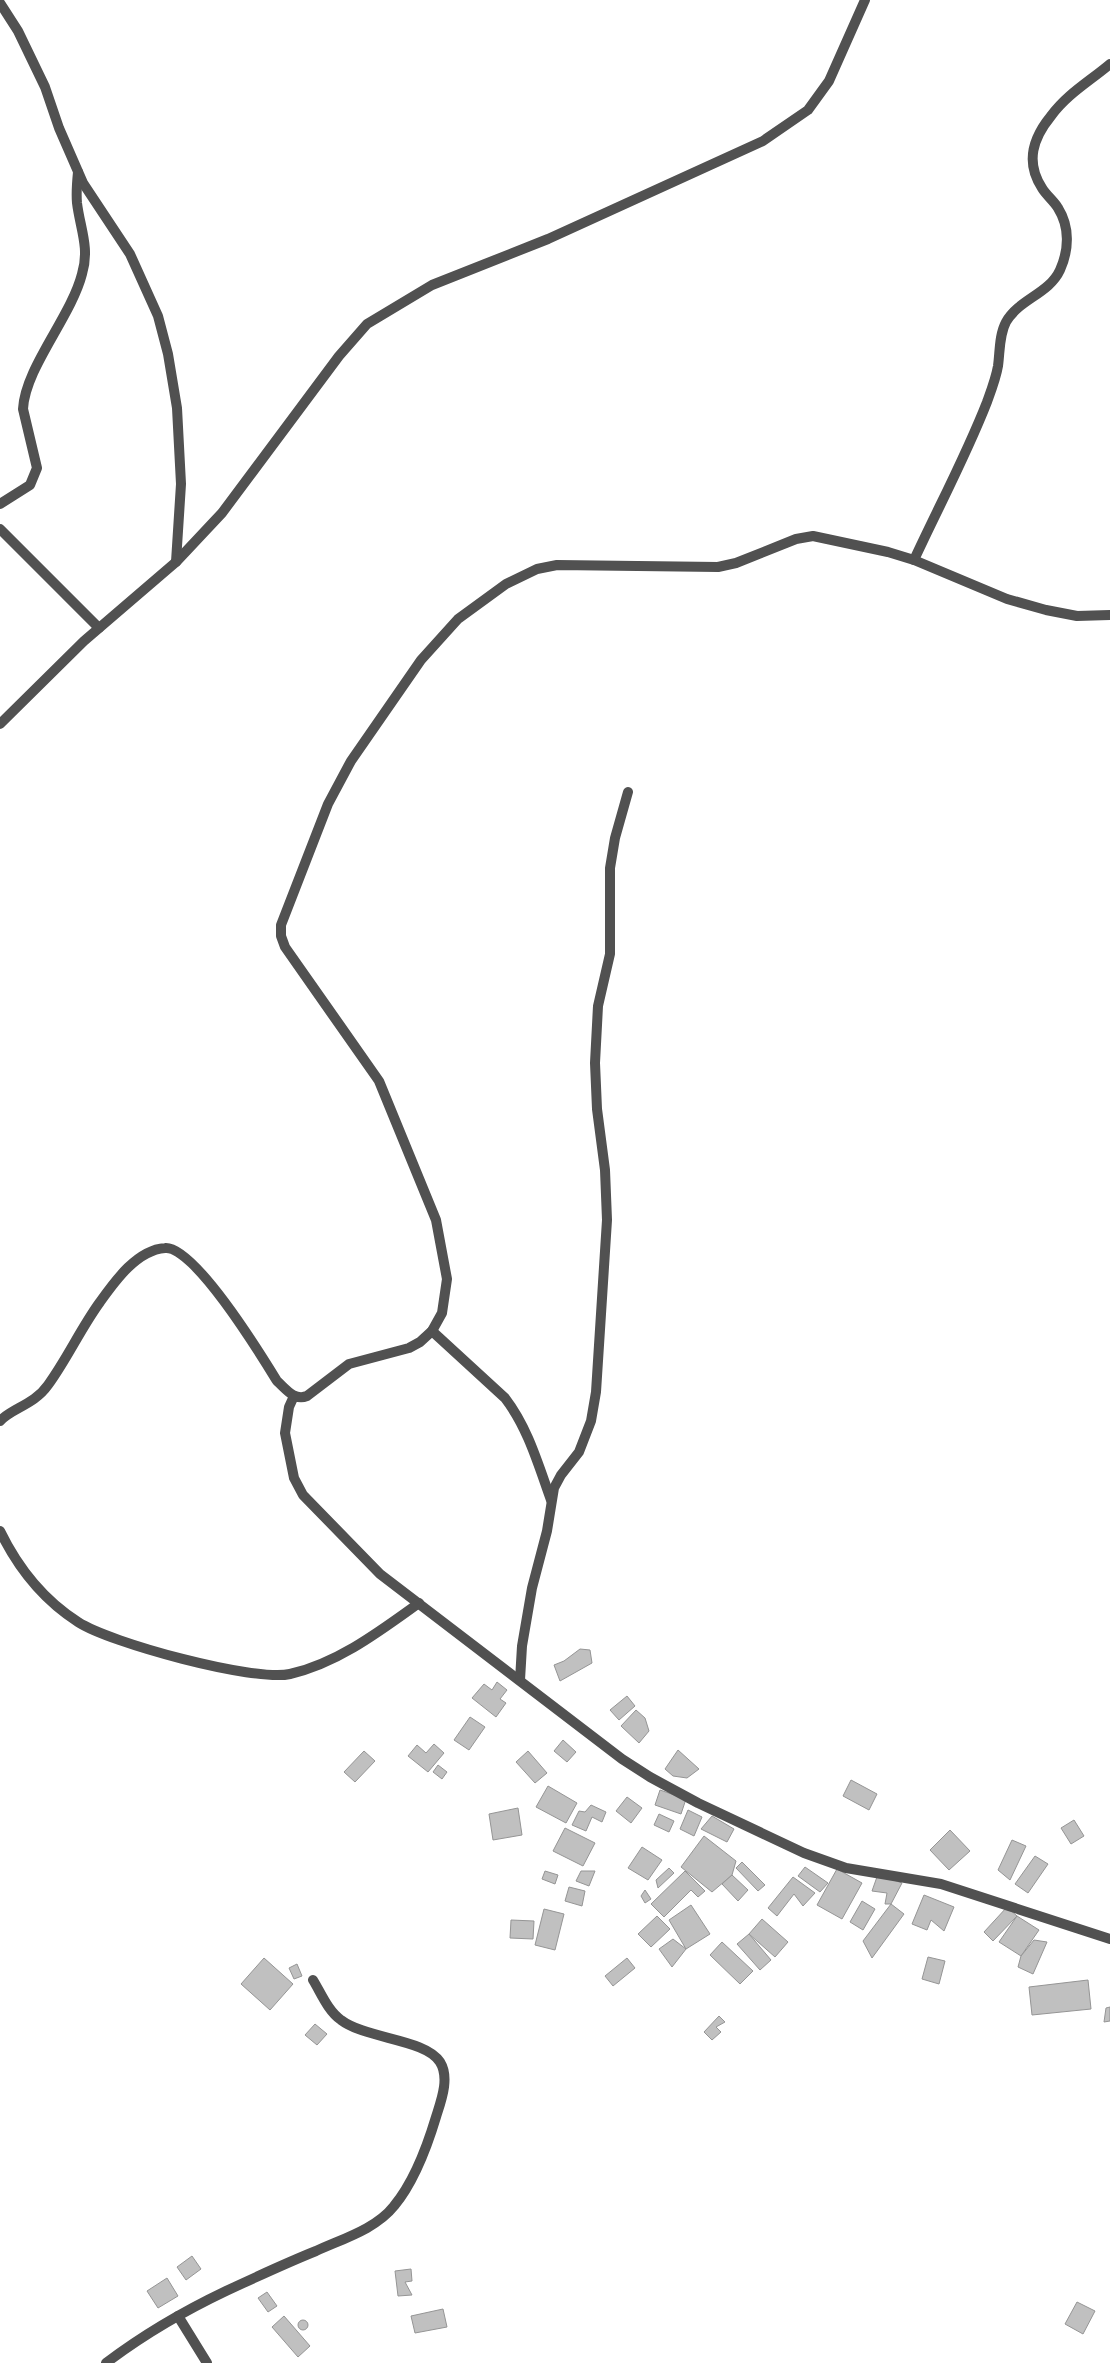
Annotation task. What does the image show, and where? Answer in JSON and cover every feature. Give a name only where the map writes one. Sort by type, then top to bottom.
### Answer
[{"type":"street","points":[[0,724],[99,628],[176,562],[222,512],[339,356],[367,324],[432,285],[548,239],[763,141],[808,110],[828,81],[865,0]]},
{"type":"street","points":[[0,3],[18,31],[45,87],[59,128],[87,189],[130,254],[158,316],[168,354],[177,408],[181,484],[176,562]]},
{"type":"street","points":[[914,560],[987,401],[997,368],[1006,322],[1019,306],[1047,286],[1059,271],[1065,255],[1068,240],[1066,225],[1059,209],[1042,188],[1032,170],[1032,152],[1038,135],[1051,115],[1073,91],[1110,64]]},
{"type":"street","points":[[0,504],[26,488],[34,478],[37,468],[23,409],[23,401],[40,361],[78,289],[86,261],[86,242],[77,203],[78,170]]},
{"type":"street","points":[[0,529],[99,628]]},
{"type":"street","points":[[0,1422],[27,1405],[48,1386],[99,1303],[128,1268],[150,1252],[165,1248],[174,1249],[194,1264],[278,1380],[294,1396],[301,1399],[349,1364],[409,1348],[432,1331],[442,1313],[446,1279],[436,1220],[379,1081],[285,947],[281,936],[281,924],[328,804],[351,761],[422,660],[458,619],[506,584],[537,569],[557,565],[718,567],[736,563],[796,539],[813,536],[888,552],[914,560],[1007,599],[1046,610],[1077,616],[1110,615]]},
{"type":"street","points":[[520,1680],[522,1646],[530,1598],[548,1531],[554,1488],[561,1475],[579,1452],[591,1421],[596,1392],[607,1220],[605,1170],[596,1109],[595,1063],[598,1006],[610,954],[610,868],[615,838],[628,792]]},
{"type":"street","points":[[432,1331],[505,1398],[514,1410],[525,1427],[552,1500]]},
{"type":"street","points":[[294,1396],[286,1422],[286,1433],[294,1478],[298,1487],[380,1574],[650,1777],[698,1803],[804,1853],[846,1868],[942,1884],[1110,1939]]},
{"type":"street","points":[[0,1531],[14,1559],[42,1594],[79,1623],[159,1652],[222,1668],[274,1675],[289,1674],[316,1666],[376,1635],[419,1603]]},
{"type":"street","points":[[106,2363],[178,2316],[225,2291],[353,2236],[394,2207],[404,2192],[429,2140],[445,2082],[441,2064],[434,2054],[415,2046],[365,2033],[339,2019],[313,1980]]},
{"type":"street","points":[[178,2316],[207,2363]]},
{"type":"building","points":[[580,1649],[590,1650],[592,1663],[560,1681],[554,1665],[564,1661]]},
{"type":"building","points":[[497,1682],[507,1690],[500,1699],[506,1703],[496,1717],[472,1698],[484,1684],[492,1690]]},
{"type":"building","points":[[627,1696],[635,1706],[619,1720],[610,1710]]},
{"type":"building","points":[[636,1710],[645,1718],[649,1731],[639,1743],[621,1726]]},
{"type":"building","points":[[470,1717],[485,1727],[469,1750],[454,1740]]},
{"type":"building","points":[[563,1740],[576,1752],[567,1762],[554,1751]]},
{"type":"building","points":[[434,1744],[444,1753],[428,1772],[408,1756],[417,1745],[426,1753]]},
{"type":"building","points":[[678,1750],[699,1769],[687,1778],[673,1776],[665,1769]]},
{"type":"building","points":[[364,1751],[375,1761],[355,1782],[344,1772]]},
{"type":"building","points":[[528,1751],[547,1773],[535,1783],[516,1762]]},
{"type":"building","points":[[438,1765],[447,1772],[442,1779],[433,1772]]},
{"type":"building","points":[[851,1780],[877,1794],[869,1810],[843,1796]]},
{"type":"building","points":[[548,1786],[577,1803],[566,1823],[536,1807]]},
{"type":"building","points":[[660,1790],[686,1799],[681,1814],[655,1805]]},
{"type":"building","points":[[627,1797],[642,1808],[631,1823],[616,1811]]},
{"type":"building","points":[[591,1805],[606,1812],[602,1822],[592,1817],[586,1831],[572,1825],[579,1811],[585,1812]]},
{"type":"building","points":[[518,1808],[522,1835],[493,1840],[489,1814]]},
{"type":"building","points":[[688,1810],[702,1817],[694,1836],[680,1829]]},
{"type":"building","points":[[659,1814],[674,1821],[669,1832],[654,1825]]},
{"type":"building","points":[[712,1816],[734,1829],[727,1842],[701,1829]]},
{"type":"building","points":[[1074,1820],[1084,1836],[1071,1844],[1061,1828]]},
{"type":"building","points":[[565,1828],[595,1843],[583,1866],[553,1851]]},
{"type":"building","points":[[950,1830],[970,1851],[949,1870],[930,1850]]},
{"type":"building","points":[[704,1836],[736,1861],[732,1875],[712,1892],[681,1867]]},
{"type":"building","points":[[1012,1840],[1026,1846],[1010,1880],[998,1870]]},
{"type":"building","points":[[642,1847],[662,1860],[648,1880],[628,1868]]},
{"type":"building","points":[[1035,1856],[1048,1864],[1028,1893],[1015,1884]]},
{"type":"building","points":[[742,1862],[765,1885],[758,1891],[736,1868]]},
{"type":"building","points":[[805,1867],[828,1883],[820,1892],[798,1876]]},
{"type":"building","points":[[669,1868],[674,1873],[658,1888],[656,1880]]},
{"type":"building","points":[[837,1869],[862,1883],[842,1919],[817,1905]]},
{"type":"building","points":[[545,1871],[558,1875],[555,1884],[542,1879]]},
{"type":"building","points":[[581,1871],[595,1871],[589,1886],[576,1881]]},
{"type":"building","points":[[685,1871],[705,1891],[698,1897],[691,1890],[664,1917],[651,1904]]},
{"type":"building","points":[[878,1874],[902,1883],[891,1904],[885,1904],[887,1893],[872,1891]]},
{"type":"building","points":[[732,1875],[748,1890],[738,1901],[722,1884]]},
{"type":"building","points":[[793,1877],[815,1893],[803,1906],[794,1894],[777,1916],[768,1908]]},
{"type":"building","points":[[569,1887],[585,1891],[582,1906],[565,1901]]},
{"type":"building","points":[[645,1890],[651,1899],[645,1903],[641,1896]]},
{"type":"building","points":[[924,1895],[954,1907],[944,1931],[931,1920],[927,1930],[912,1924]]},
{"type":"building","points":[[862,1901],[875,1909],[863,1930],[850,1922]]},
{"type":"building","points":[[891,1904],[904,1914],[872,1958],[863,1941]]},
{"type":"building","points":[[691,1905],[710,1934],[686,1949],[669,1920]]},
{"type":"building","points":[[1007,1907],[1017,1916],[993,1941],[984,1932]]},
{"type":"building","points":[[544,1909],[564,1914],[555,1950],[535,1945]]},
{"type":"building","points":[[657,1916],[670,1929],[651,1947],[638,1934]]},
{"type":"building","points":[[1017,1916],[1039,1930],[1021,1956],[999,1942]]},
{"type":"building","points":[[762,1919],[788,1942],[775,1957],[749,1934]]},
{"type":"building","points":[[511,1920],[534,1921],[533,1939],[510,1938]]},
{"type":"building","points":[[749,1934],[771,1960],[760,1970],[737,1944]]},
{"type":"building","points":[[673,1939],[686,1949],[672,1967],[659,1949]]},
{"type":"building","points":[[1034,1940],[1047,1942],[1033,1974],[1018,1967],[1021,1956]]},
{"type":"building","points":[[722,1942],[753,1971],[740,1984],[710,1955]]},
{"type":"building","points":[[928,1957],[945,1961],[939,1984],[922,1979]]},
{"type":"building","points":[[264,1958],[293,1984],[270,2010],[241,1984]]},
{"type":"building","points":[[627,1958],[635,1968],[613,1986],[605,1976]]},
{"type":"building","points":[[297,1964],[302,1976],[294,1979],[289,1968]]},
{"type":"building","points":[[1088,1980],[1091,2009],[1032,2015],[1029,1987]]},
{"type":"building","points":[[1110,2007],[1110,2021],[1104,2022],[1106,2008]]},
{"type":"building","points":[[719,2016],[725,2022],[716,2027],[721,2032],[712,2040],[704,2032]]},
{"type":"building","points":[[315,2024],[327,2034],[317,2045],[305,2035]]},
{"type":"building","points":[[192,2256],[201,2269],[186,2280],[177,2267]]},
{"type":"building","points":[[411,2269],[412,2281],[405,2282],[412,2295],[398,2296],[395,2271]]},
{"type":"building","points":[[167,2278],[178,2296],[158,2308],[147,2291]]},
{"type":"building","points":[[267,2292],[277,2306],[268,2312],[258,2298]]},
{"type":"building","points":[[1077,2302],[1095,2311],[1083,2334],[1065,2324]]},
{"type":"building","points":[[443,2309],[447,2327],[415,2333],[411,2316]]},
{"type":"building","points":[[284,2316],[310,2346],[298,2357],[272,2327]]},
{"type":"building","points":[[301,2320],[305,2320],[308,2325],[307,2329],[301,2330],[298,2327],[298,2323]]}]
